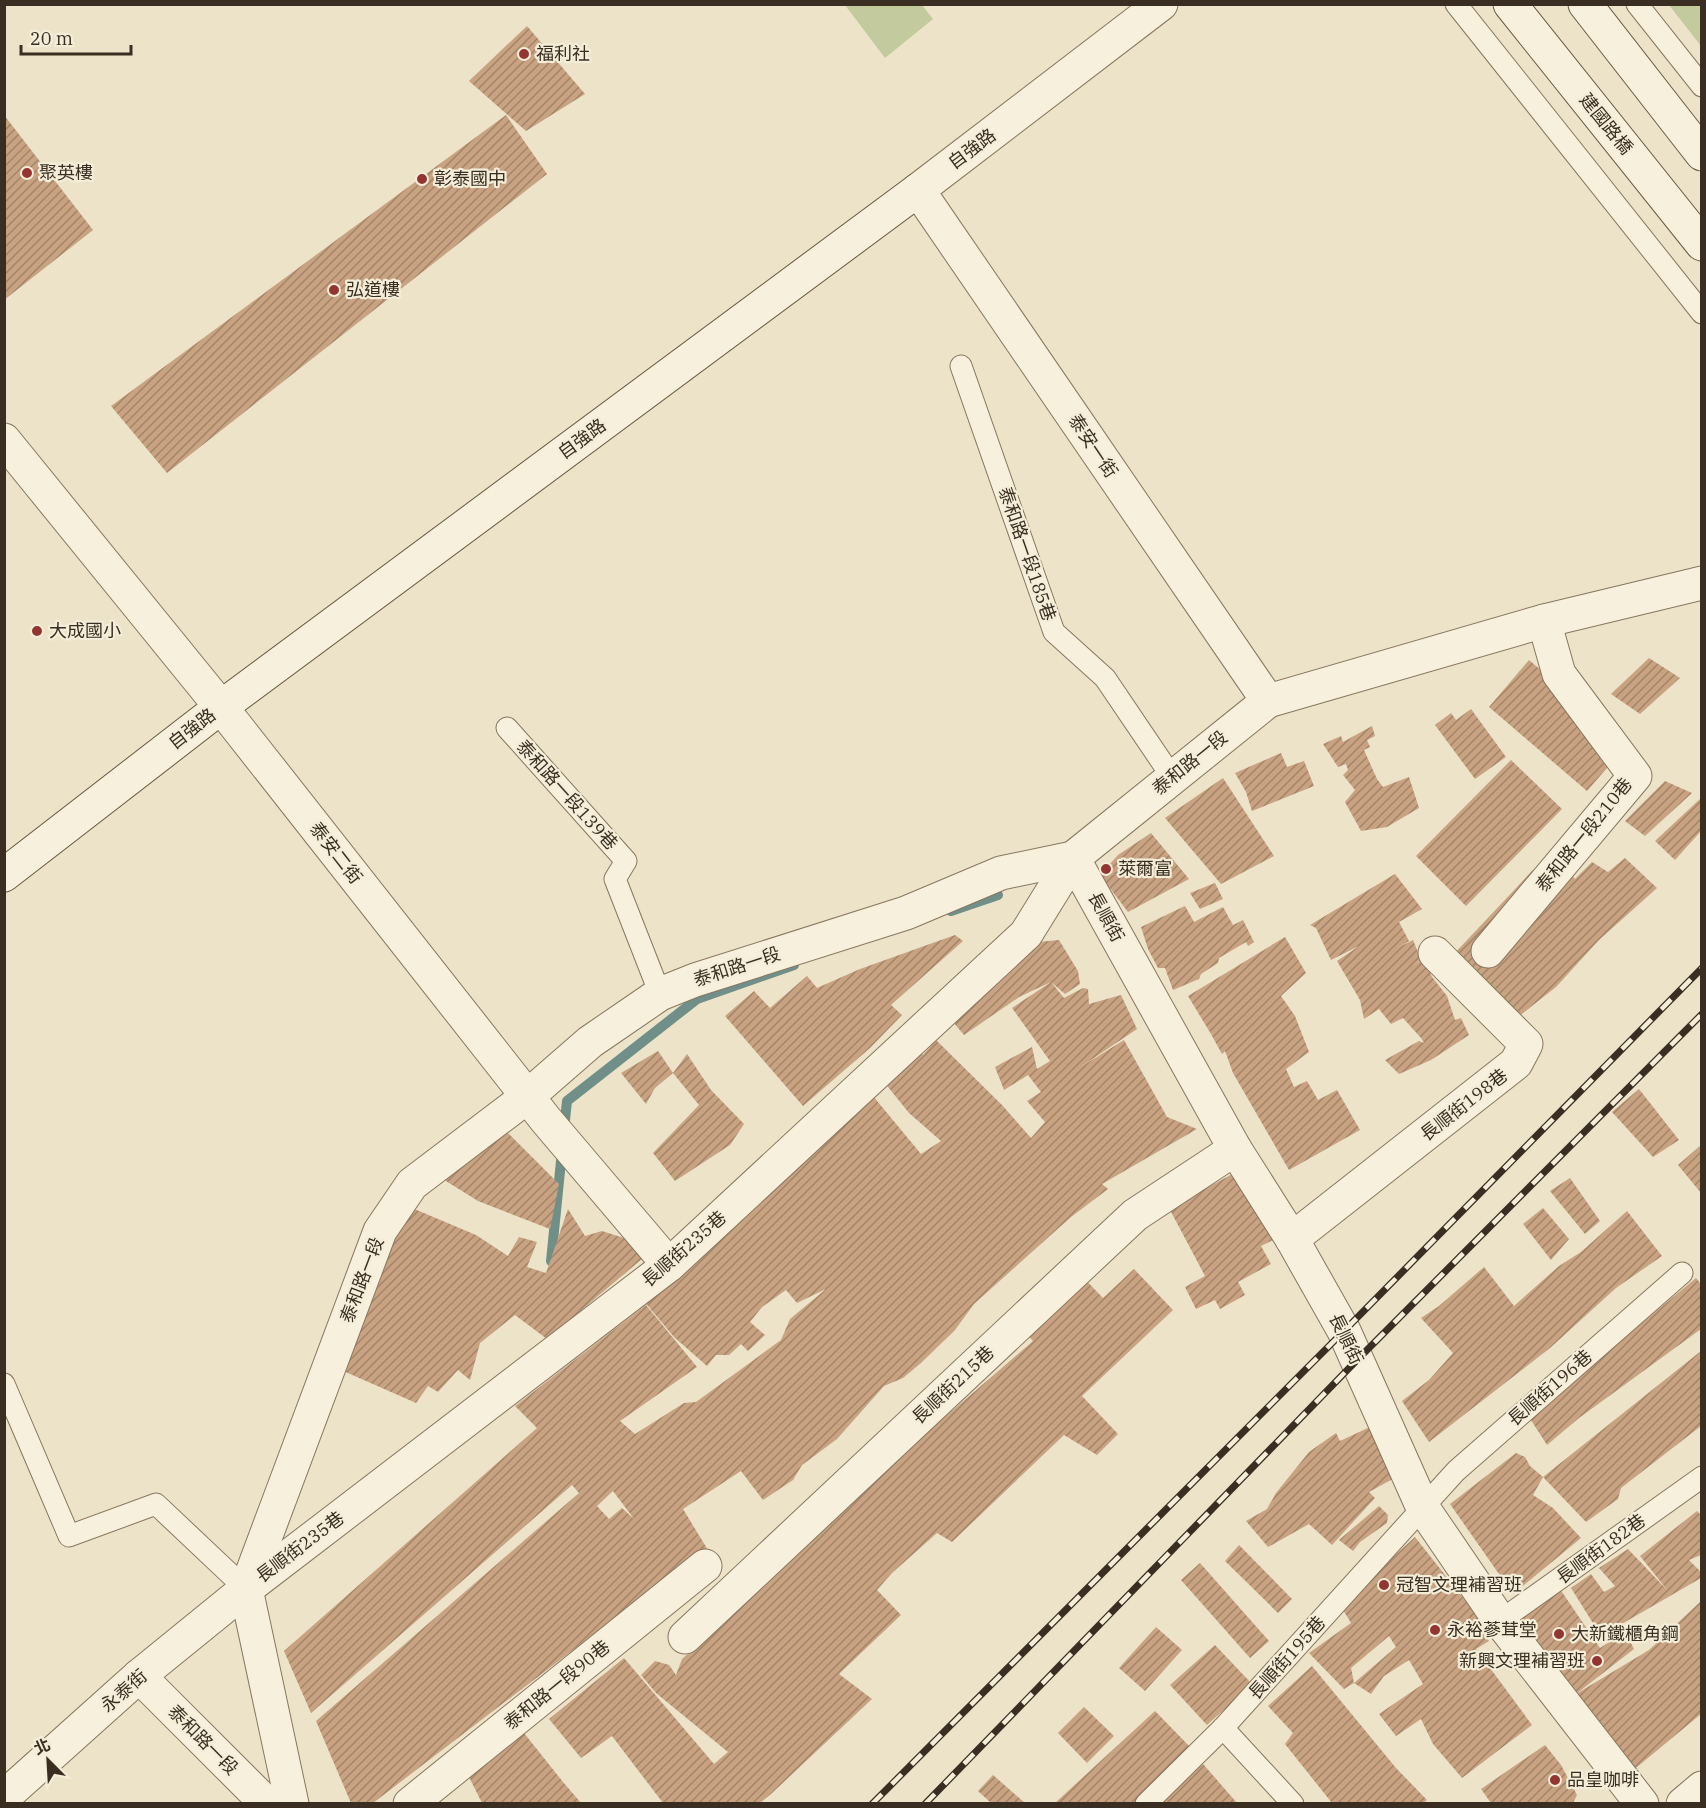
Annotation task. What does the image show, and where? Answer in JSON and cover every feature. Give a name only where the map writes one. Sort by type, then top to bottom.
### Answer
[{"type":"street","name":"自強路","points":[[4,875],[221,707],[918,190],[1161,4]]},
{"type":"street","name":"建國路橋","points":[[1510,4],[1701,244]]},
{"type":"street","points":[[1585,4],[1701,154]]},
{"type":"street","name":"泰安一街","points":[[918,190],[1268,701]]},
{"type":"street","name":"泰安二街","points":[[4,440],[221,707],[537,1108],[669,1265]]},
{"type":"street","name":"泰和路一段","points":[[246,1589],[380,1231],[412,1184],[537,1108],[590,1042],[660,994],[694,980],[906,913],[1000,873],[1073,858],[1268,701],[1544,621],[1701,583]]},
{"type":"street","name":"泰和路一段210巷","points":[[1488,951],[1635,776],[1559,674],[1544,621]]},
{"type":"street","name":"長順街","points":[[1073,858],[1235,1149],[1293,1239],[1344,1331],[1423,1508],[1500,1621],[1642,1803]]},
{"type":"street","name":"長順街235巷","points":[[246,1589],[669,1265],[1026,934],[1073,858]]},
{"type":"street","name":"長順街198巷","points":[[1293,1239],[1516,1063],[1526,1044],[1435,953]]},
{"type":"street","name":"長順街215巷","points":[[685,1637],[1135,1215],[1235,1149]]},
{"type":"street","name":"泰和路一段90巷","points":[[410,1803],[705,1566]]},
{"type":"street","points":[[246,1589],[292,1803]]},
{"type":"street","name":"永泰街","points":[[4,1797],[139,1677],[246,1589]]},
{"type":"street","name":"泰和路一段","points":[[139,1677],[267,1803]]},
{"type":"street","points":[[1683,1803],[1701,1788]]},
{"type":"lane","points":[[1456,4],[1701,313]]},
{"type":"lane","points":[[1637,4],[1701,86]]},
{"type":"lane","name":"泰和路一段185巷","points":[[961,366],[1054,632],[1105,678],[1172,777]]},
{"type":"lane","name":"泰和路一段139巷","points":[[507,728],[626,861],[615,879],[660,994]]},
{"type":"lane","name":"長順街196巷","points":[[1423,1508],[1456,1471],[1682,1273]]},
{"type":"lane","points":[[4,1384],[69,1536],[156,1504],[246,1589]]},
{"type":"lane","name":"長順街182巷","points":[[1500,1621],[1701,1476]]},
{"type":"lane","name":"長順街195巷","points":[[1146,1803],[1224,1728],[1423,1508]]},
{"type":"lane","points":[[1224,1728],[1293,1803]]},
{"type":"green space","points":[[845,5],[922,5],[933,19],[885,58]]},
{"type":"green space","points":[[1669,5],[1701,5],[1701,46]]},
{"type":"building","name":"福利社","points":[[527,26],[585,94],[526,131],[469,81]]},
{"type":"building","name":"聚英樓","points":[[4,115],[93,230],[4,300]]},
{"type":"building","name":"弘道樓","points":[[506,115],[547,174],[167,473],[111,406]]},
{"type":"building","points":[[1649,658],[1680,678],[1640,714],[1611,694]]},
{"type":"building","points":[[1529,660],[1594,715],[1580,732],[1613,761],[1587,791],[1489,707]]},
{"type":"building","points":[[1471,709],[1506,757],[1475,779],[1435,725],[1451,713],[1456,720]]},
{"type":"building","points":[[1372,726],[1375,736],[1367,740],[1370,747],[1364,750],[1377,779],[1383,787],[1409,777],[1419,808],[1387,827],[1361,831],[1345,802],[1355,790],[1343,775],[1348,770],[1346,764],[1338,767],[1323,744],[1341,736],[1343,742]]},
{"type":"building","points":[[1281,753],[1287,767],[1304,761],[1314,786],[1252,811],[1246,792],[1235,773]]},
{"type":"building","points":[[1511,760],[1562,809],[1466,906],[1416,856]]},
{"type":"building","points":[[1223,778],[1274,856],[1221,884],[1165,818]]},
{"type":"building","points":[[1665,781],[1692,793],[1645,836],[1625,821]]},
{"type":"building","points":[[1701,798],[1701,831],[1675,860],[1655,841]]},
{"type":"building","points":[[1151,833],[1189,879],[1128,912],[1100,875],[1118,855]]},
{"type":"building","points":[[1556,853],[1575,879],[1592,862],[1608,872],[1625,858],[1657,888],[1599,940],[1556,987],[1518,1017],[1452,956],[1532,871]]},
{"type":"building","points":[[1395,874],[1422,909],[1399,922],[1409,941],[1399,947],[1413,940],[1421,960],[1413,965],[1424,959],[1432,977],[1447,996],[1455,1020],[1461,1018],[1469,1035],[1431,1060],[1399,1074],[1385,1060],[1419,1041],[1424,1043],[1403,1018],[1391,1024],[1379,1009],[1364,1019],[1360,1000],[1337,961],[1359,946],[1331,960],[1316,928],[1310,925]]},
{"type":"building","points":[[1215,883],[1223,899],[1200,909],[1190,893]]},
{"type":"building","points":[[1185,906],[1194,922],[1223,907],[1233,925],[1243,920],[1254,942],[1248,946],[1246,942],[1219,958],[1218,963],[1201,974],[1199,979],[1173,990],[1165,968],[1158,968],[1148,949],[1141,927]]},
{"type":"building","points":[[955,935],[963,941],[891,1005],[902,1015],[870,1048],[803,1106],[725,1016],[754,991],[770,1008],[807,976],[817,988],[860,969]]},
{"type":"building","points":[[1285,937],[1306,973],[1281,996],[1295,1016],[1309,1052],[1286,1069],[1294,1087],[1307,1081],[1318,1100],[1337,1090],[1360,1130],[1289,1170],[1233,1073],[1225,1051],[1222,1054],[1188,996]]},
{"type":"building","points":[[1059,940],[1078,971],[1080,984],[1065,994],[1051,982],[1019,997],[964,1035],[948,1016],[1027,943]]},
{"type":"building","points":[[1051,982],[1064,998],[1083,988],[1088,989],[1089,1004],[1121,995],[1137,1029],[1079,1068],[1124,1040],[1167,1117],[1197,1129],[1102,1184],[1108,1189],[1071,1217],[974,1304],[955,1330],[921,1363],[903,1378],[884,1386],[837,1439],[802,1465],[793,1480],[763,1500],[741,1471],[683,1509],[711,1555],[693,1558],[373,1803],[351,1803],[316,1721],[579,1493],[572,1485],[311,1713],[284,1651],[537,1428],[515,1406],[646,1305],[697,1367],[620,1421],[635,1434],[684,1403],[696,1402],[781,1340],[790,1319],[826,1289],[797,1303],[786,1290],[762,1307],[750,1322],[765,1335],[748,1351],[741,1344],[729,1355],[716,1355],[707,1366],[674,1337],[643,1300],[868,1090],[921,1154],[941,1141],[909,1113],[880,1077],[916,1047],[923,1055],[936,1040],[1002,1105],[1031,1138],[1045,1122],[1027,1101],[1041,1092],[1028,1075],[1004,1090],[995,1067],[1032,1047],[1037,1069],[1050,1061],[1012,1008]],"holes":[[[613,1491],[634,1519],[622,1508],[609,1519],[597,1506]]]},
{"type":"building","points":[[658,1051],[673,1073],[655,1088],[646,1104],[621,1073]]},
{"type":"building","points":[[687,1054],[711,1090],[744,1124],[730,1145],[675,1181],[653,1153],[699,1105],[673,1073]]},
{"type":"building","points":[[1639,1089],[1679,1140],[1653,1157],[1612,1112]]},
{"type":"building","points":[[498,1123],[559,1184],[550,1229],[478,1201],[425,1168]]},
{"type":"building","points":[[1701,1145],[1701,1193],[1678,1165]]},
{"type":"building","points":[[1240,1170],[1277,1238],[1261,1246],[1271,1264],[1238,1282],[1245,1295],[1220,1309],[1215,1300],[1196,1309],[1185,1287],[1205,1276],[1169,1208]]},
{"type":"building","points":[[1570,1178],[1600,1221],[1585,1234],[1550,1191]]},
{"type":"building","points":[[412,1208],[476,1235],[508,1256],[519,1237],[537,1242],[527,1267],[546,1273],[568,1209],[585,1236],[602,1231],[655,1248],[547,1339],[515,1315],[480,1343],[470,1380],[458,1370],[438,1392],[428,1386],[416,1403],[332,1366],[356,1309]]},
{"type":"building","points":[[1543,1208],[1569,1239],[1551,1260],[1523,1224]]},
{"type":"building","points":[[1627,1211],[1662,1256],[1616,1288],[1550,1348],[1429,1442],[1402,1401],[1429,1380],[1453,1353],[1421,1318],[1439,1306],[1484,1267],[1514,1306]]},
{"type":"building","points":[[1134,1269],[1173,1310],[1082,1396],[1118,1434],[1097,1455],[1064,1435],[952,1542],[937,1533],[892,1573],[877,1590],[901,1615],[839,1674],[872,1699],[771,1794],[760,1803],[663,1803],[612,1736],[581,1758],[549,1719],[624,1658],[714,1764],[728,1752],[656,1693],[641,1675],[655,1661],[669,1665],[676,1675],[682,1659],[753,1596],[909,1448],[1033,1341],[1019,1326],[1077,1271],[1103,1298]]},
{"type":"building","points":[[1696,1278],[1701,1284],[1701,1329],[1579,1418],[1547,1445],[1529,1417]]},
{"type":"building","points":[[1701,1351],[1701,1426],[1621,1488],[1618,1499],[1586,1522],[1543,1477]]},
{"type":"building","points":[[1372,1426],[1400,1475],[1369,1492],[1375,1498],[1332,1545],[1309,1524],[1268,1547],[1246,1521],[1267,1509],[1276,1493],[1309,1452],[1336,1433],[1340,1441]]},
{"type":"building","points":[[1516,1453],[1525,1457],[1530,1466],[1543,1477],[1533,1495],[1553,1508],[1581,1538],[1513,1594],[1450,1504]]},
{"type":"building","points":[[1379,1506],[1388,1515],[1387,1523],[1360,1542],[1353,1551],[1339,1540]]},
{"type":"building","points":[[1697,1511],[1701,1515],[1701,1555],[1689,1560],[1701,1572],[1701,1578],[1601,1636],[1571,1588],[1591,1574],[1604,1592],[1615,1586],[1599,1568],[1628,1549],[1668,1591],[1640,1556]]},
{"type":"building","points":[[1415,1537],[1475,1613],[1489,1641],[1476,1649],[1532,1725],[1462,1778],[1433,1744],[1421,1719],[1396,1736],[1379,1714],[1423,1684],[1409,1660],[1384,1676],[1371,1694],[1354,1683],[1344,1689],[1309,1653],[1351,1623],[1340,1605]],"holes":[[[1389,1636],[1396,1647],[1354,1683],[1351,1668]]]},
{"type":"building","points":[[1239,1545],[1292,1599],[1278,1613],[1225,1561]]},
{"type":"building","points":[[1200,1563],[1269,1641],[1250,1658],[1181,1580]]},
{"type":"building","points":[[1560,1589],[1600,1648],[1625,1632],[1634,1649],[1576,1694],[1649,1650],[1701,1601],[1701,1714],[1631,1772],[1512,1621]]},
{"type":"building","points":[[1156,1627],[1182,1650],[1145,1691],[1119,1668]]},
{"type":"building","points":[[1215,1645],[1252,1684],[1207,1725],[1170,1685]]},
{"type":"building","points":[[1312,1666],[1396,1768],[1427,1800],[1423,1803],[1332,1803],[1285,1744],[1293,1733],[1268,1706]]},
{"type":"building","points":[[1084,1707],[1114,1736],[1087,1763],[1058,1733]]},
{"type":"building","points":[[1155,1711],[1194,1751],[1141,1803],[1055,1803]]},
{"type":"building","points":[[524,1733],[581,1803],[482,1803],[469,1777]]},
{"type":"building","points":[[1545,1745],[1561,1765],[1577,1795],[1573,1803],[1491,1803],[1481,1789]]},
{"type":"building","points":[[1197,1757],[1237,1803],[1154,1803]]},
{"type":"building","points":[[993,1775],[1025,1803],[991,1803],[978,1791]]},
{"type":"waterway","points":[[951,911],[998,895]]},
{"type":"waterway","points":[[564,1129],[567,1101],[697,999],[794,965]]},
{"type":"waterway","points":[[551,1261],[562,1151]]},
{"type":"railway","points":[[872,1804],[1702,968]]},
{"type":"railway","points":[[925,1804],[1357,1360],[1702,1014]]},
{"type":"place","name":"福利社","points":[[524,54]]},
{"type":"place","name":"聚英樓","points":[[27,173]]},
{"type":"place","name":"彰泰國中","points":[[422,179]]},
{"type":"place","name":"弘道樓","points":[[334,290]]},
{"type":"place","name":"大成國小","points":[[37,631]]},
{"type":"place","name":"萊爾富","points":[[1106,869]]},
{"type":"place","name":"冠智文理補習班","points":[[1384,1585]]},
{"type":"place","name":"永裕蔘茸堂","points":[[1435,1630]]},
{"type":"place","name":"大新鐵櫃角鋼","points":[[1559,1634]]},
{"type":"place","name":"新興文理補習班","points":[[1597,1661]]},
{"type":"place","name":"品皇咖啡","points":[[1555,1780]]}]
